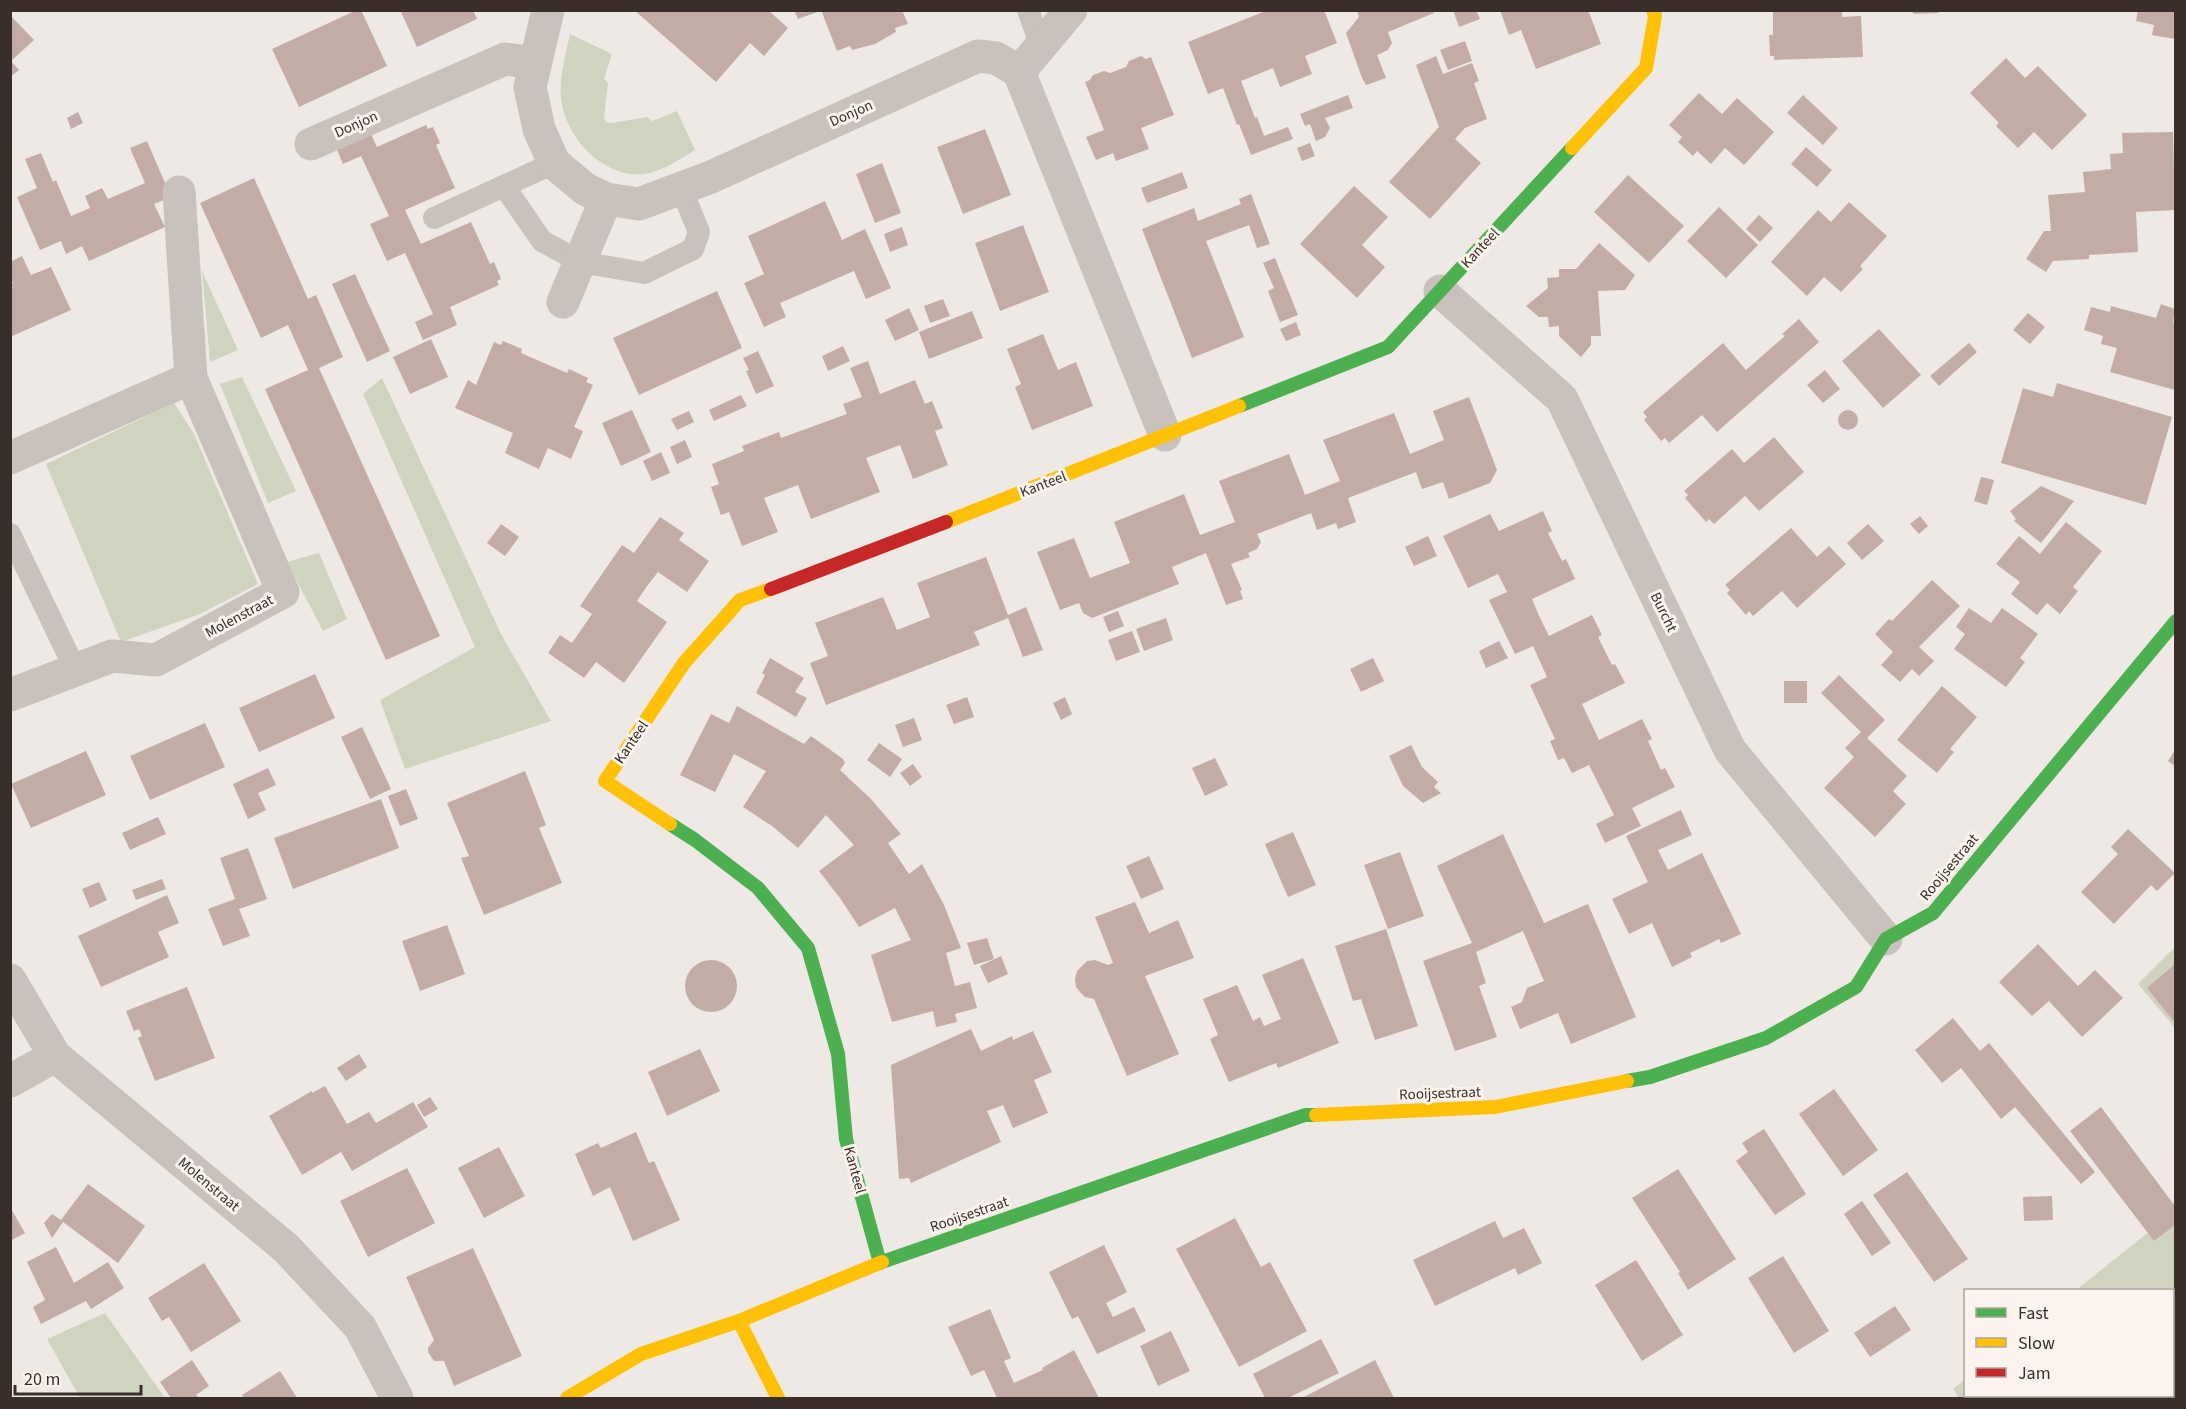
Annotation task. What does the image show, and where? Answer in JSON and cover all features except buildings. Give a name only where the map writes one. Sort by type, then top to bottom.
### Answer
[{"type":"street","name":"Donjon","points":[[548,10],[530,87],[539,129],[554,164],[585,189],[606,200],[639,204],[681,188],[722,172],[978,56],[996,58],[1020,72]]},
{"type":"street","points":[[1071,10],[1020,72],[1165,435]]},
{"type":"street","name":"Kanteel","points":[[880,1263],[846,1139],[838,1054],[808,948],[758,888],[695,840],[605,782],[684,663],[740,600],[844,562],[1388,347],[1646,68],[1655,16],[1653,10]]},
{"type":"street","name":"Donjon","points":[[311,144],[505,59],[535,63]]},
{"type":"street","name":"Molenstraat","points":[[10,694],[112,656],[156,660],[283,592],[191,378],[178,192]]},
{"type":"street","points":[[563,302],[606,200]]},
{"type":"street","name":"Burcht","points":[[1440,291],[1562,399],[1730,750],[1886,939]]},
{"type":"street","points":[[10,458],[191,378]]},
{"type":"street","name":"Rooijsestraat","points":[[567,1398],[641,1354],[739,1321],[880,1263],[1305,1115],[1495,1107],[1650,1077],[1766,1038],[1856,987],[1886,939],[1933,913],[2175,621]]},
{"type":"street","name":"Molenstraat","points":[[10,980],[56,1056],[285,1248],[360,1327],[397,1398]]},
{"type":"street","points":[[10,1081],[56,1056]]},
{"type":"street","points":[[739,1321],[778,1398]]},
{"type":"lane","points":[[1028,10],[1041,46]]},
{"type":"lane","points":[[434,218],[554,164]]},
{"type":"lane","points":[[504,186],[542,241],[580,262],[644,273],[693,249],[699,232],[681,188]]},
{"type":"lane","points":[[10,534],[76,670]]},
{"type":"green space","points":[[570,34],[612,54],[604,79],[608,83],[604,118],[606,122],[647,117],[652,121],[677,111],[695,150],[665,167],[645,174],[630,174],[615,170],[601,163],[589,153],[570,127],[561,98],[562,74]]},
{"type":"green space","points":[[202,271],[238,350],[210,362]]},
{"type":"green space","points":[[242,377],[296,491],[268,503],[220,384]]},
{"type":"green space","points":[[382,378],[501,634],[551,721],[405,769],[380,700],[475,647],[363,394]]},
{"type":"green space","points":[[174,403],[194,434],[258,584],[200,614],[121,642],[46,464]]},
{"type":"green space","points":[[319,553],[347,619],[323,631],[287,562]]},
{"type":"green space","points":[[2175,947],[2175,1028],[2138,984]]},
{"type":"green space","points":[[2175,1211],[2175,1398],[1959,1398],[1953,1389],[1964,1380],[1964,1397],[2174,1397],[2174,1289],[2077,1289]]},
{"type":"green space","points":[[105,1313],[165,1398],[80,1398],[47,1339]]},
{"type":"traffic: fast","points":[[1239,406],[1388,347],[1572,148]]},
{"type":"traffic: fast","points":[[1627,1081],[1650,1077],[1766,1038],[1856,987],[1886,939],[1933,913],[2176,621]]},
{"type":"traffic: fast","points":[[670,824],[758,888],[808,948],[838,1054],[846,1139],[880,1263]]},
{"type":"traffic: fast","points":[[882,1262],[1305,1115],[1316,1115]]},
{"type":"traffic: slow","points":[[1572,148],[1646,68],[1655,16],[1653,10]]},
{"type":"traffic: slow","points":[[946,522],[1239,406]]},
{"type":"traffic: slow","points":[[670,824],[605,781],[684,663],[740,600],[771,589]]},
{"type":"traffic: slow","points":[[1316,1115],[1495,1107],[1627,1081]]},
{"type":"traffic: slow","points":[[567,1398],[641,1354],[739,1321],[882,1262]]},
{"type":"traffic: slow","points":[[739,1321],[778,1398]]},
{"type":"traffic: jam","points":[[771,589],[946,522]]}]
